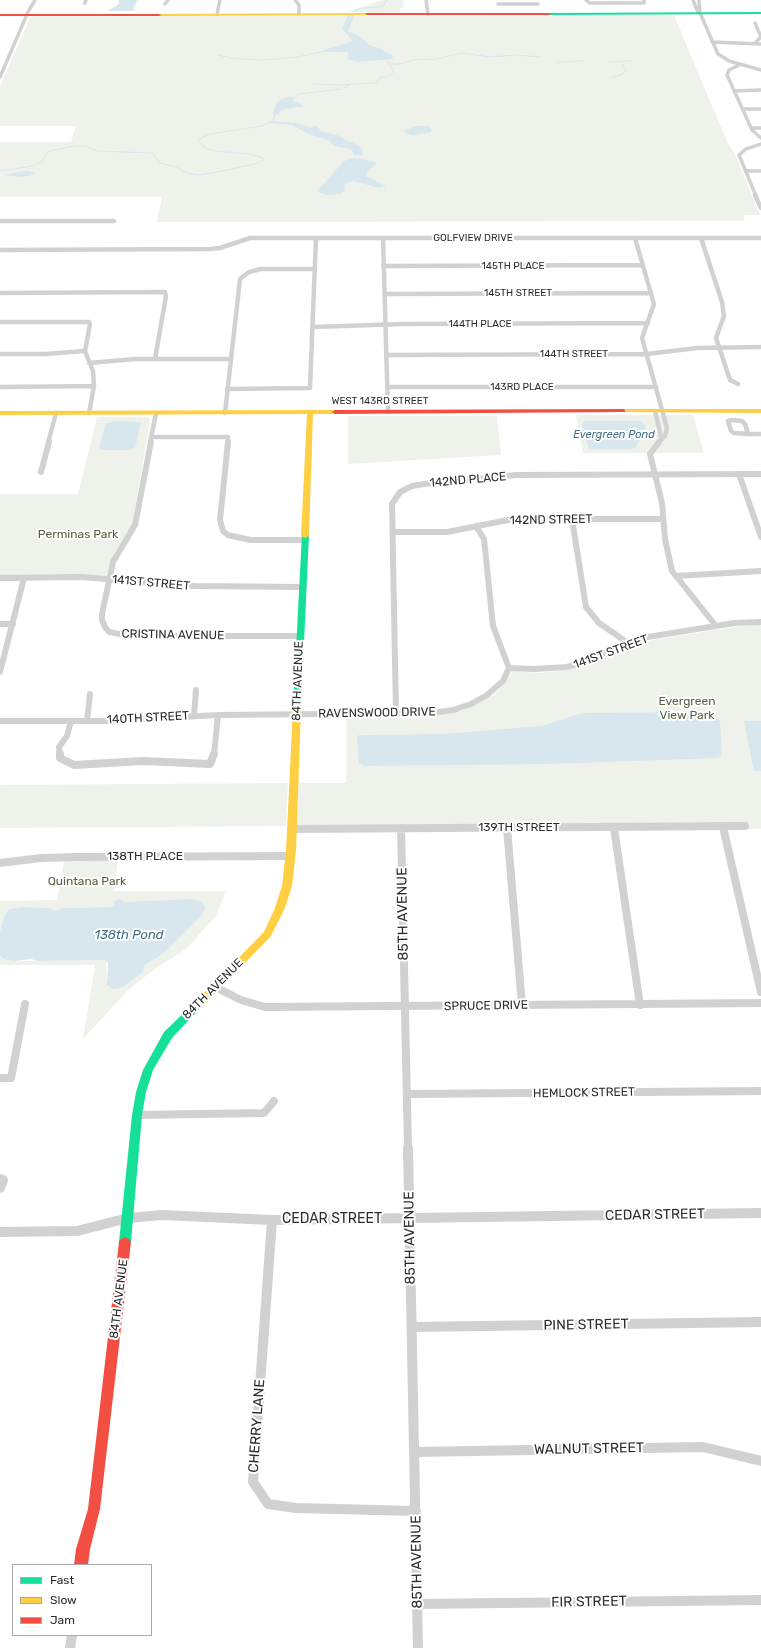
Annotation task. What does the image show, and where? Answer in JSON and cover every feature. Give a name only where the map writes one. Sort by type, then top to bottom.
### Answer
[{"type":"street","points":[[0,77],[27,14],[35,0]]},
{"type":"street","points":[[165,4],[168,0]]},
{"type":"street","points":[[217,14],[220,0]]},
{"type":"street","points":[[295,0],[299,5],[300,14]]},
{"type":"street","points":[[426,0],[428,14]]},
{"type":"street","points":[[586,0],[590,3],[644,1]]},
{"type":"street","points":[[693,0],[696,11],[700,13]]},
{"type":"street","points":[[699,0],[700,13],[718,54],[729,62],[761,70]]},
{"type":"street","points":[[498,4],[700,13],[761,13]]},
{"type":"street","points":[[0,14],[428,14],[538,6]]},
{"type":"street","points":[[755,23],[761,38],[755,43]]},
{"type":"street","points":[[712,42],[761,44]]},
{"type":"street","points":[[739,65],[729,70],[727,74],[751,128],[761,138]]},
{"type":"street","points":[[734,91],[761,90]]},
{"type":"street","points":[[743,109],[761,109]]},
{"type":"street","points":[[751,128],[761,128]]},
{"type":"street","points":[[761,144],[746,149],[740,153],[739,157],[761,208]]},
{"type":"street","points":[[745,171],[761,171]]},
{"type":"street","points":[[755,194],[761,194]]},
{"type":"street","points":[[0,220],[114,221]]},
{"type":"street","name":"GOLFVIEW DRIVE","points":[[0,250],[220,248],[250,238],[761,238]]},
{"type":"street","points":[[227,389],[310,388],[316,238]]},
{"type":"street","points":[[383,238],[388,412]]},
{"type":"street","points":[[635,238],[654,304],[642,338],[656,387],[659,411],[667,432],[661,437],[650,454],[662,503],[664,539],[672,571],[716,626]]},
{"type":"street","points":[[701,238],[722,302],[724,316],[716,338],[730,380],[738,384]]},
{"type":"street","name":"145TH PLACE","points":[[383,266],[643,266]]},
{"type":"street","points":[[225,413],[239,280],[241,277],[250,272],[260,269],[315,269]]},
{"type":"street","points":[[0,293],[166,292],[155,359]]},
{"type":"street","name":"145TH STREET","points":[[385,294],[651,293]]},
{"type":"street","points":[[0,322],[89,322],[90,324],[86,351],[93,371],[94,386],[89,413]]},
{"type":"street","name":"144TH PLACE","points":[[313,327],[648,323]]},
{"type":"street","name":"144TH STREET","points":[[386,355],[647,354],[697,348],[761,347]]},
{"type":"street","points":[[0,354],[45,354],[86,351]]},
{"type":"street","points":[[89,363],[155,359],[230,359]]},
{"type":"street","points":[[0,387],[94,386]]},
{"type":"street","name":"143RD PLACE","points":[[388,387],[656,387]]},
{"type":"street","name":"WEST 143RD STREET","points":[[0,413],[761,411]]},
{"type":"street","name":"84TH AVENUE","points":[[81,1564],[83,1549],[94,1509],[141,1092],[148,1070],[168,1035],[268,934],[284,898],[289,875],[310,412]]},
{"type":"street","points":[[41,472],[56,413]]},
{"type":"street","name":"CRISTINA AVENUE","points":[[156,413],[135,525],[113,562],[102,614],[103,624],[109,632],[131,636],[300,636]]},
{"type":"street","points":[[748,434],[761,434]]},
{"type":"street","points":[[151,437],[228,437],[228,453],[220,524],[223,531],[228,535],[250,540],[304,540]]},
{"type":"street","points":[[739,474],[761,537]]},
{"type":"street","name":"142ND PLACE","points":[[396,714],[392,504],[394,499],[405,490],[424,484],[516,475],[761,474]]},
{"type":"street","name":"142ND STREET","points":[[393,532],[442,532],[513,519],[662,519]]},
{"type":"street","points":[[572,519],[586,607],[599,623],[628,643]]},
{"type":"street","points":[[476,526],[484,540],[493,626],[509,668]]},
{"type":"street","points":[[676,576],[761,571]]},
{"type":"street","name":"141ST STREET","points":[[0,578],[81,577],[195,586],[302,586]]},
{"type":"street","points":[[0,672],[24,578]]},
{"type":"street","name":"141ST STREET","points":[[509,668],[534,669],[567,667],[584,662],[628,643],[648,637],[734,623],[761,622]]},
{"type":"street","points":[[0,624],[13,624]]},
{"type":"street","name":"RAVENSWOOD DRIVE","points":[[296,714],[437,713],[472,704],[487,695],[503,681],[509,668]]},
{"type":"street","points":[[194,716],[196,690]]},
{"type":"street","points":[[87,721],[90,694]]},
{"type":"street","name":"140TH STREET","points":[[0,721],[87,721],[218,715],[296,714]]},
{"type":"street","points":[[71,721],[67,736],[59,746],[60,758],[74,765],[143,761],[210,764],[215,752],[218,715]]},
{"type":"street","name":"139TH STREET","points":[[292,829],[746,826]]},
{"type":"street","points":[[723,827],[761,992]]},
{"type":"street","name":"85TH AVENUE","points":[[401,828],[418,1648]]},
{"type":"street","points":[[507,828],[522,1005]]},
{"type":"street","points":[[614,828],[640,1005]]},
{"type":"street","name":"138TH PLACE","points":[[0,863],[62,857],[290,856]]},
{"type":"street","name":"SPRUCE DRIVE","points":[[215,986],[242,1000],[265,1007],[761,1003]]},
{"type":"street","points":[[0,1078],[11,1078],[25,1004]]},
{"type":"street","name":"HEMLOCK STREET","points":[[406,1094],[761,1091]]},
{"type":"street","points":[[138,1115],[264,1113],[274,1101]]},
{"type":"street","name":"CEDAR STREET","points":[[0,1232],[77,1231],[128,1218],[162,1215],[272,1220],[761,1213]]},
{"type":"street","name":"CHERRY LANE","points":[[272,1220],[253,1482],[268,1504],[296,1508],[416,1511]]},
{"type":"street","name":"PINE STREET","points":[[412,1327],[761,1322]]},
{"type":"street","name":"WALNUT STREET","points":[[415,1452],[703,1447],[761,1461]]},
{"type":"street","name":"FIR STREET","points":[[418,1604],[761,1600]]},
{"type":"street","points":[[70,1648],[72,1636]]},
{"type":"green space","points":[[382,0],[403,0],[404,6],[401,8],[400,12],[348,12]]},
{"type":"green space","points":[[674,15],[728,144],[734,152],[760,215],[743,215],[745,221],[157,222],[162,197],[0,197],[0,142],[71,142],[76,126],[0,126],[0,86],[30,18],[33,16]]},
{"type":"green space","points":[[576,415],[693,415],[704,453],[583,453]]},
{"type":"green space","points":[[348,416],[497,416],[501,455],[348,464]]},
{"type":"green space","name":"Perminas Park","points":[[97,417],[146,417],[149,418],[150,421],[132,525],[111,560],[107,575],[105,577],[0,576],[0,494],[78,494]]},
{"type":"green space","name":"Evergreen View Park","points":[[761,625],[761,829],[748,829],[746,825],[297,825],[298,783],[346,783],[346,718],[429,717],[464,710],[495,694],[513,671],[541,673],[571,669],[596,661],[629,647],[653,640],[740,626]]},
{"type":"green space","points":[[288,783],[286,826],[0,828],[0,785]]},
{"type":"green space","name":"Quintana Park","points":[[118,860],[114,891],[226,891],[216,916],[186,949],[152,971],[127,991],[83,1039],[95,965],[0,965],[0,955],[3,959],[23,961],[106,960],[107,985],[143,972],[145,965],[163,954],[202,915],[205,909],[189,899],[124,902],[112,907],[63,908],[54,911],[50,908],[23,907],[9,909],[4,916],[0,932],[0,901],[57,900],[64,861]]},
{"type":"water","points":[[119,0],[138,0],[133,8],[135,11],[107,11],[118,5]]},
{"type":"water","points":[[348,15],[354,15],[348,31],[358,35],[369,45],[391,54],[393,56],[392,59],[357,62],[347,59],[349,54],[347,52],[321,51],[353,41],[342,29]]},
{"type":"water","points":[[289,97],[294,98],[293,101],[304,106],[281,110],[277,115],[273,115],[276,103],[281,99]]},
{"type":"water","points":[[271,121],[296,123],[309,127],[317,126],[321,131],[337,135],[361,147],[363,150],[363,155],[354,155],[351,149],[334,146],[329,140],[310,135],[292,125],[267,123]]},
{"type":"water","points":[[417,126],[428,126],[432,130],[429,133],[414,135],[407,134],[403,131]]},
{"type":"water","points":[[353,158],[364,159],[377,163],[369,169],[366,176],[386,186],[379,188],[354,181],[344,184],[345,191],[340,194],[327,195],[319,192],[320,188],[344,161]]},
{"type":"water","points":[[24,171],[34,173],[32,175],[21,177],[4,175]]},
{"type":"water","points":[[113,421],[141,422],[135,448],[128,450],[103,450],[99,448],[106,424]]},
{"type":"water","name":"Evergreen Pond","points":[[584,421],[640,421],[645,425],[646,432],[635,448],[591,449],[588,447],[582,424]]},
{"type":"water","points":[[703,712],[714,714],[720,721],[722,755],[718,758],[548,764],[364,766],[359,763],[357,738],[359,735],[445,734],[542,726],[585,713]]},
{"type":"water","points":[[744,721],[761,721],[761,771],[754,771]]},
{"type":"water","name":"138th Pond","points":[[119,899],[124,902],[189,899],[201,901],[204,904],[205,909],[202,915],[163,954],[145,965],[143,972],[121,988],[113,989],[107,985],[108,964],[106,960],[38,961],[31,959],[13,961],[3,959],[0,955],[0,932],[4,916],[9,909],[23,907],[50,908],[54,911],[63,908],[112,907],[115,904],[115,901]]},
{"type":"waterway","points":[[354,11],[362,8],[380,7],[384,5],[385,1],[388,0]]},
{"type":"waterway","points":[[218,55],[231,58],[262,60],[298,57],[324,51]]},
{"type":"waterway","points":[[389,64],[401,64],[413,60],[436,59],[462,53],[490,57],[517,55],[540,57]]},
{"type":"waterway","points":[[385,60],[389,64]]},
{"type":"waterway","points":[[558,62],[584,61]]},
{"type":"waterway","points":[[609,62],[632,61]]},
{"type":"waterway","points":[[610,78],[621,75],[626,71],[622,63]]},
{"type":"waterway","points":[[313,84],[337,85],[376,83],[380,78],[390,76],[393,72],[389,64]]},
{"type":"waterway","points":[[344,88],[350,85]]},
{"type":"waterway","points":[[291,98],[299,94],[341,89]]},
{"type":"waterway","points":[[0,171],[33,166],[43,161],[47,153],[50,151],[74,146],[85,146],[98,151],[152,153],[160,163],[176,167],[187,173],[198,175],[217,172],[255,164],[264,160],[261,157],[249,154],[216,151],[205,148],[199,141],[203,137],[210,134],[262,126],[272,121],[275,115]]},
{"type":"traffic: fast","points":[[549,14],[761,13]]},
{"type":"traffic: fast","points":[[297,707],[305,536]]},
{"type":"traffic: fast","points":[[125,1242],[137,1115],[141,1092],[148,1070],[168,1035],[199,1004]]},
{"type":"traffic: slow","points":[[159,15],[367,14]]},
{"type":"traffic: slow","points":[[623,411],[761,411]]},
{"type":"traffic: slow","points":[[305,536],[310,412]]},
{"type":"traffic: slow","points":[[0,413],[335,412]]},
{"type":"traffic: slow","points":[[199,1004],[268,934],[280,908],[287,886],[291,851],[297,707]]},
{"type":"traffic: jam","points":[[367,14],[549,14]]},
{"type":"traffic: jam","points":[[0,15],[159,15]]},
{"type":"traffic: jam","points":[[335,412],[623,411]]},
{"type":"traffic: jam","points":[[81,1564],[83,1549],[94,1509],[125,1242]]}]
